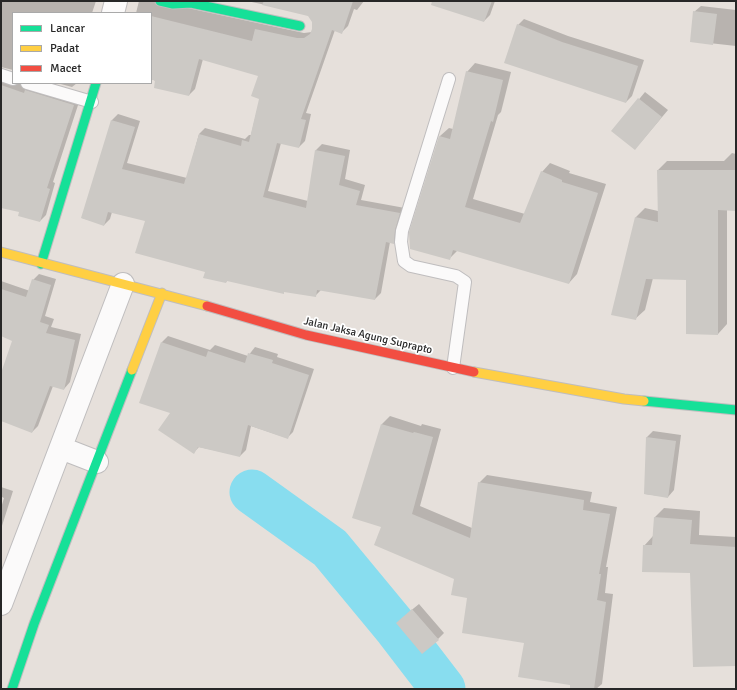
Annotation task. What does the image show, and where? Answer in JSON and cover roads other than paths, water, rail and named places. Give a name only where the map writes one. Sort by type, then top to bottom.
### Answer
[{"type":"street","points":[[113,12],[116,1]]},
{"type":"street","points":[[160,1],[173,4],[191,3],[300,26]]},
{"type":"street","points":[[41,264],[92,102],[96,84]]},
{"type":"street","name":"Jalan Jaksa Agung Suprapto","points":[[1,252],[41,264],[162,293],[306,335],[453,368],[624,399],[736,410]]},
{"type":"street","points":[[1,604],[123,284]]},
{"type":"street","points":[[12,689],[34,624],[162,293]]},
{"type":"street","points":[[61,448],[97,462]]},
{"type":"lane","points":[[1,75],[12,79]]},
{"type":"lane","points":[[449,79],[402,231],[401,242],[404,261],[411,266],[456,276],[464,282],[453,368]]},
{"type":"lane","points":[[30,84],[92,102]]},
{"type":"waterway","points":[[252,492],[330,548],[397,629],[443,689]]}]
